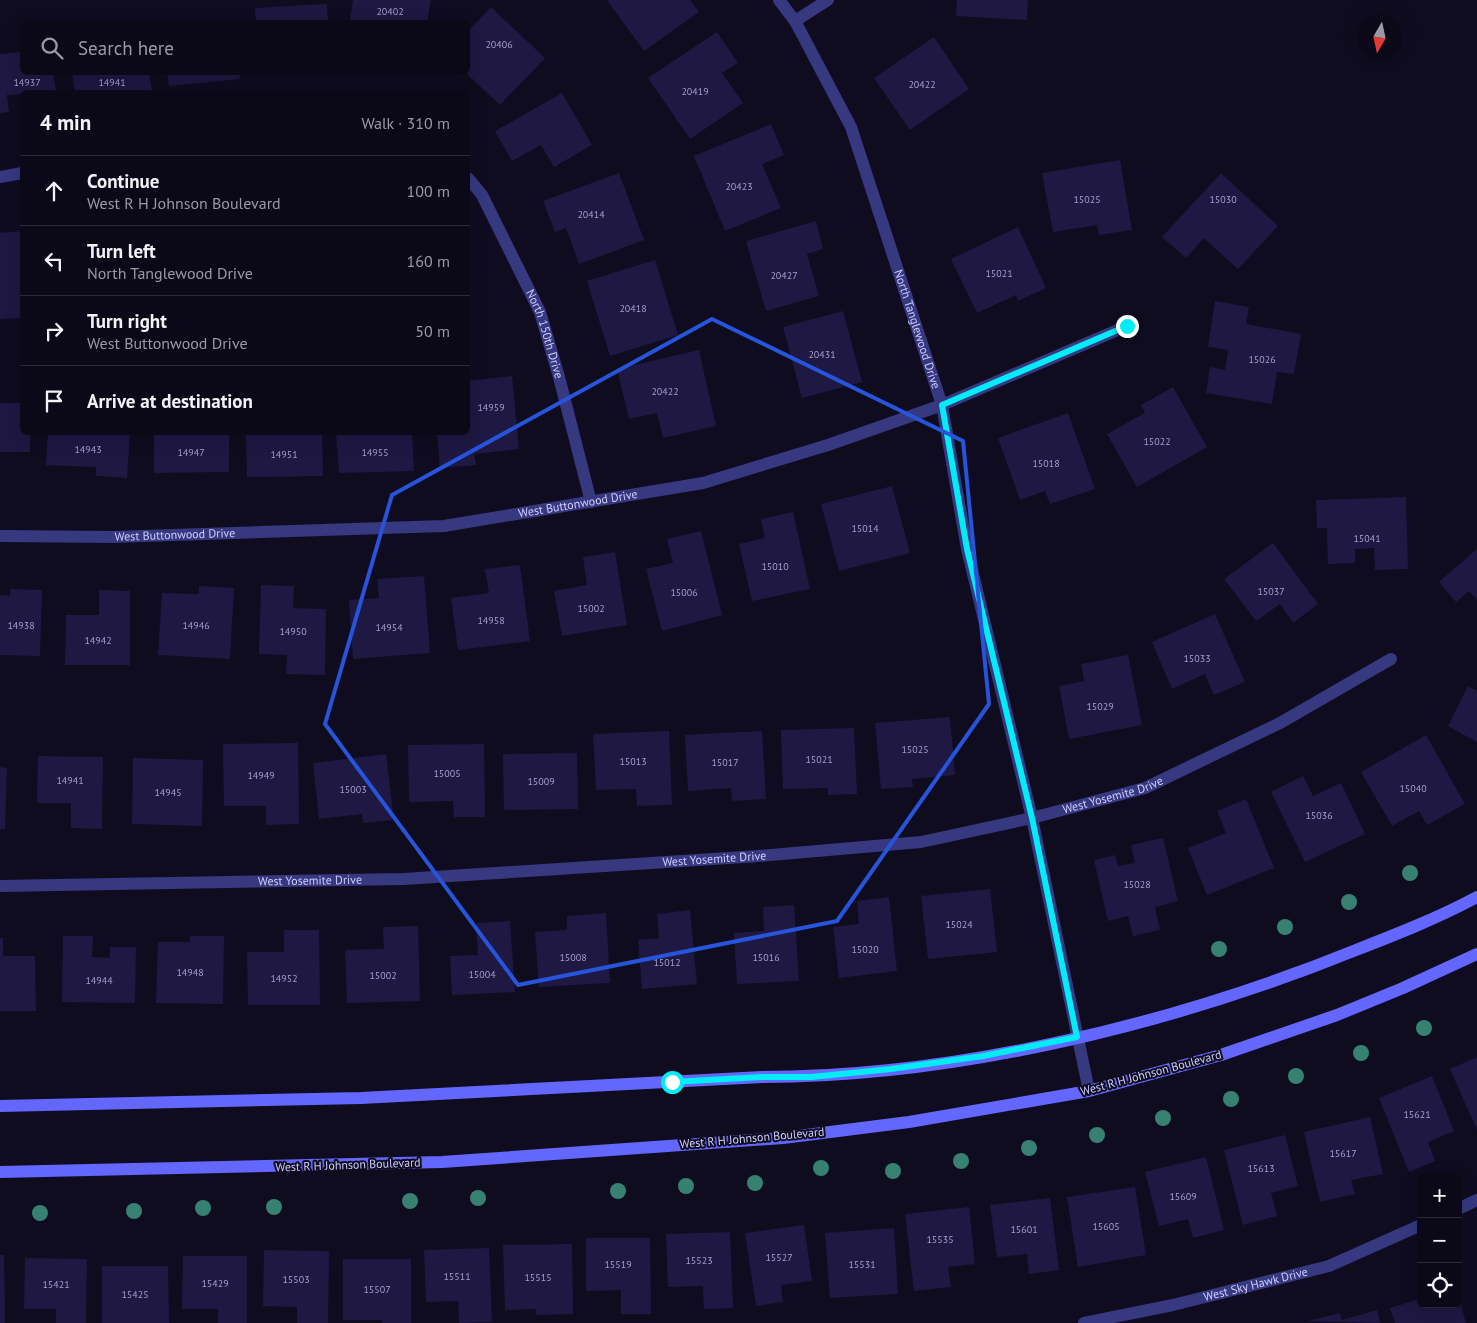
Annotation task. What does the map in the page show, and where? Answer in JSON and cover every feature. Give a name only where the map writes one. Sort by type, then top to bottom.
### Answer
[{"type":"main road","points":[[0,1106],[361,1098],[762,1077],[811,1077],[891,1069],[974,1057],[1077,1037],[1231,997],[1328,962],[1432,920],[1477,897]]},
{"type":"main road","name":"West R H Johnson Boulevard","points":[[0,1172],[442,1162],[783,1138],[909,1122],[1089,1091],[1221,1055],[1337,1015],[1403,988],[1477,954]]},
{"type":"street","name":"North Tanglewood Drive","points":[[779,0],[795,21],[851,127],[942,405],[967,549],[1032,818],[1089,1091]]},
{"type":"street","points":[[795,21],[828,0]]},
{"type":"street","points":[[0,177],[20,173]]},
{"type":"street","name":"North 150th Drive","points":[[470,180],[482,195],[540,312],[591,502]]},
{"type":"street","name":"West Buttonwood Drive","points":[[0,536],[113,537],[444,526],[703,483],[828,445],[942,405],[1127,326]]},
{"type":"street","name":"West Yosemite Drive","points":[[0,886],[404,879],[759,856],[920,842],[1032,818],[1145,788],[1280,723],[1391,659]]},
{"type":"street","points":[[1462,1207],[1477,1200]]},
{"type":"street","name":"West Sky Hawk Drive","points":[[1084,1323],[1173,1304],[1329,1266],[1417,1227]]},
{"type":"highlighted area","points":[[712,319],[963,441],[989,704],[837,921],[518,985],[325,724],[392,495]]},
{"type":"building","points":[[353,0],[431,0],[427,20],[350,20]]},
{"type":"building","points":[[607,0],[690,0],[699,12],[644,51]]},
{"type":"building","points":[[957,0],[1028,0],[1027,20],[956,16]]},
{"type":"building","points":[[327,4],[328,20],[256,20],[255,8]]},
{"type":"building","points":[[491,7],[545,58],[500,105],[468,75],[470,75],[470,29]]},
{"type":"building","points":[[717,32],[738,63],[722,73],[743,103],[690,139],[648,78]]},
{"type":"building","points":[[934,37],[969,89],[910,130],[874,78]]},
{"type":"building","points":[[20,52],[20,75],[53,75],[56,90],[20,90],[20,94],[7,95],[9,112],[0,113],[0,54]]},
{"type":"building","points":[[72,75],[149,75],[152,90],[75,90]]},
{"type":"building","points":[[167,75],[239,75],[240,79],[169,86]]},
{"type":"building","points":[[562,93],[592,145],[554,167],[541,145],[512,161],[495,131]]},
{"type":"building","points":[[771,124],[784,155],[762,164],[781,208],[725,231],[694,156]]},
{"type":"building","points":[[1120,160],[1132,230],[1099,235],[1097,225],[1053,232],[1042,173]]},
{"type":"building","points":[[619,173],[644,240],[579,264],[566,228],[555,232],[543,201]]},
{"type":"building","points":[[1221,173],[1278,226],[1238,269],[1204,238],[1186,258],[1162,237]]},
{"type":"building","points":[[816,221],[823,249],[807,254],[819,296],[766,311],[746,241]]},
{"type":"building","points":[[1018,227],[1046,288],[1018,301],[1016,295],[977,313],[951,259]]},
{"type":"building","points":[[20,231],[20,318],[0,319],[0,233]]},
{"type":"building","points":[[655,260],[678,335],[610,356],[587,281]]},
{"type":"building","points":[[1215,301],[1249,307],[1246,324],[1301,334],[1294,374],[1277,372],[1272,404],[1206,393],[1210,367],[1225,370],[1228,350],[1208,347]]},
{"type":"building","points":[[843,311],[862,382],[802,398],[783,327]]},
{"type":"building","points":[[699,350],[716,426],[663,438],[657,413],[629,419],[617,369]]},
{"type":"building","points":[[512,376],[519,449],[474,454],[476,465],[440,468],[437,435],[470,435],[470,381]]},
{"type":"building","points":[[1173,387],[1207,447],[1137,487],[1107,434],[1145,413],[1141,405]]},
{"type":"building","points":[[0,403],[20,403],[20,435],[30,435],[30,452],[0,452]]},
{"type":"building","points":[[1068,413],[1095,489],[1050,504],[1045,491],[1020,500],[998,438]]},
{"type":"building","points":[[48,435],[130,435],[127,478],[96,476],[96,467],[46,465]]},
{"type":"building","points":[[154,435],[229,435],[229,472],[154,473]]},
{"type":"building","points":[[246,435],[322,435],[323,476],[247,477]]},
{"type":"building","points":[[336,435],[412,435],[414,471],[339,473]]},
{"type":"building","points":[[892,486],[910,553],[839,571],[821,504]]},
{"type":"building","points":[[1406,497],[1408,569],[1375,570],[1374,548],[1355,549],[1355,563],[1328,564],[1327,528],[1317,528],[1316,500]]},
{"type":"building","points":[[793,512],[810,589],[752,601],[739,544],[765,538],[761,519]]},
{"type":"building","points":[[701,531],[722,615],[662,631],[646,569],[673,563],[667,539]]},
{"type":"building","points":[[1273,543],[1318,604],[1293,623],[1280,604],[1256,621],[1224,579]]},
{"type":"building","points":[[1477,549],[1477,600],[1469,591],[1456,602],[1439,582]]},
{"type":"building","points":[[615,552],[627,625],[562,636],[554,591],[587,585],[583,557]]},
{"type":"building","points":[[520,565],[530,641],[458,650],[451,598],[489,593],[485,569]]},
{"type":"building","points":[[424,576],[430,653],[353,659],[349,600],[379,598],[377,579]]},
{"type":"building","points":[[261,585],[294,586],[293,608],[326,609],[325,675],[286,674],[287,655],[259,654]]},
{"type":"building","points":[[199,586],[234,588],[230,659],[158,655],[162,593],[199,594]]},
{"type":"building","points":[[10,589],[42,590],[40,656],[0,655],[0,595],[10,596]]},
{"type":"building","points":[[99,590],[130,591],[130,665],[65,665],[66,615],[99,615]]},
{"type":"building","points":[[1215,614],[1245,682],[1214,695],[1205,674],[1172,689],[1152,642]]},
{"type":"building","points":[[1128,655],[1142,725],[1069,739],[1059,686],[1084,681],[1081,664]]},
{"type":"building","points":[[1468,686],[1477,691],[1477,742],[1448,726]]},
{"type":"building","points":[[950,717],[955,775],[912,779],[913,787],[881,789],[875,723]]},
{"type":"building","points":[[854,728],[857,794],[828,795],[828,788],[783,789],[781,730]]},
{"type":"building","points":[[669,731],[672,805],[637,806],[636,789],[596,790],[593,734]]},
{"type":"building","points":[[762,731],[766,799],[732,801],[731,788],[688,791],[685,735]]},
{"type":"building","points":[[1426,735],[1465,804],[1427,825],[1419,811],[1392,826],[1361,772]]},
{"type":"building","points":[[298,743],[299,824],[266,825],[266,806],[224,806],[223,744]]},
{"type":"building","points":[[484,744],[485,817],[454,817],[453,801],[409,802],[408,745]]},
{"type":"building","points":[[577,753],[578,809],[504,810],[503,754]]},
{"type":"building","points":[[386,754],[394,820],[363,823],[362,814],[319,819],[313,763]]},
{"type":"building","points":[[38,756],[103,757],[102,829],[71,828],[71,803],[37,803]]},
{"type":"building","points":[[133,758],[203,760],[202,826],[132,824]]},
{"type":"building","points":[[0,767],[7,768],[5,829],[0,829]]},
{"type":"building","points":[[1303,776],[1313,796],[1341,783],[1365,834],[1305,862],[1271,792]]},
{"type":"building","points":[[1246,799],[1274,868],[1207,895],[1188,848],[1226,833],[1217,811]]},
{"type":"building","points":[[1163,838],[1178,901],[1155,907],[1160,930],[1133,936],[1128,916],[1108,921],[1094,860],[1115,855],[1118,866],[1135,863],[1131,845]]},
{"type":"building","points":[[990,889],[997,952],[928,959],[921,896]]},
{"type":"building","points":[[889,897],[897,971],[839,978],[833,927],[859,924],[857,901]]},
{"type":"building","points":[[794,905],[799,981],[737,984],[734,933],[764,931],[763,907]]},
{"type":"building","points":[[690,910],[697,984],[642,989],[638,940],[659,938],[657,914]]},
{"type":"building","points":[[606,913],[610,983],[539,987],[535,932],[567,930],[567,916]]},
{"type":"building","points":[[510,921],[515,992],[452,995],[450,956],[478,955],[476,923]]},
{"type":"building","points":[[418,926],[420,1001],[347,1003],[345,950],[384,949],[383,927]]},
{"type":"building","points":[[284,930],[319,930],[320,1005],[248,1005],[247,952],[284,952]]},
{"type":"building","points":[[63,936],[93,936],[92,957],[110,958],[110,947],[136,947],[135,1003],[62,1002]]},
{"type":"building","points":[[190,936],[224,936],[223,1004],[156,1003],[158,942],[190,942]]},
{"type":"building","points":[[0,938],[3,938],[3,956],[35,956],[36,1011],[0,1011]]},
{"type":"building","points":[[1477,1057],[1477,1130],[1450,1069]]},
{"type":"building","points":[[1432,1076],[1454,1131],[1428,1142],[1435,1161],[1409,1172],[1379,1098]]},
{"type":"building","points":[[1370,1117],[1383,1174],[1351,1180],[1355,1194],[1320,1202],[1304,1132]]},
{"type":"building","points":[[1285,1135],[1298,1186],[1271,1193],[1277,1216],[1243,1225],[1224,1150]]},
{"type":"building","points":[[1206,1157],[1224,1230],[1193,1238],[1188,1219],[1159,1226],[1145,1172]]},
{"type":"building","points":[[1135,1187],[1146,1255],[1078,1267],[1067,1197]]},
{"type":"building","points":[[1050,1198],[1059,1270],[1029,1274],[1027,1254],[997,1257],[990,1205]]},
{"type":"building","points":[[969,1207],[975,1264],[948,1267],[951,1287],[914,1291],[905,1214]]},
{"type":"building","points":[[804,1225],[812,1281],[781,1285],[783,1302],[756,1306],[745,1233]]},
{"type":"building","points":[[894,1228],[898,1294],[830,1298],[825,1233]]},
{"type":"building","points":[[730,1232],[733,1308],[704,1309],[703,1286],[668,1287],[666,1234]]},
{"type":"building","points":[[586,1238],[650,1238],[651,1314],[621,1314],[621,1290],[586,1291]]},
{"type":"building","points":[[572,1244],[573,1314],[536,1315],[536,1309],[505,1310],[503,1245]]},
{"type":"building","points":[[489,1248],[492,1322],[459,1323],[458,1301],[426,1302],[424,1250]]},
{"type":"building","points":[[264,1250],[329,1251],[328,1323],[297,1323],[297,1307],[263,1306]]},
{"type":"building","points":[[0,1255],[4,1255],[5,1323],[0,1323]]},
{"type":"building","points":[[183,1256],[247,1256],[247,1323],[218,1323],[218,1309],[182,1309]]},
{"type":"building","points":[[25,1258],[87,1259],[86,1323],[56,1323],[56,1309],[24,1309]]},
{"type":"building","points":[[343,1259],[411,1259],[411,1323],[382,1323],[382,1320],[343,1320]]},
{"type":"building","points":[[102,1266],[168,1266],[169,1323],[102,1323]]},
{"type":"building","points":[[1417,1300],[1417,1308],[1461,1308],[1466,1323],[1395,1323],[1390,1308]]},
{"type":"building","points":[[1377,1310],[1380,1323],[1308,1321],[1340,1313],[1342,1320]]},
{"type":"route","points":[[672,1082],[762,1077],[811,1077],[891,1069],[983,1056],[1077,1037],[1032,818],[967,549],[942,405],[1127,326]]}]
